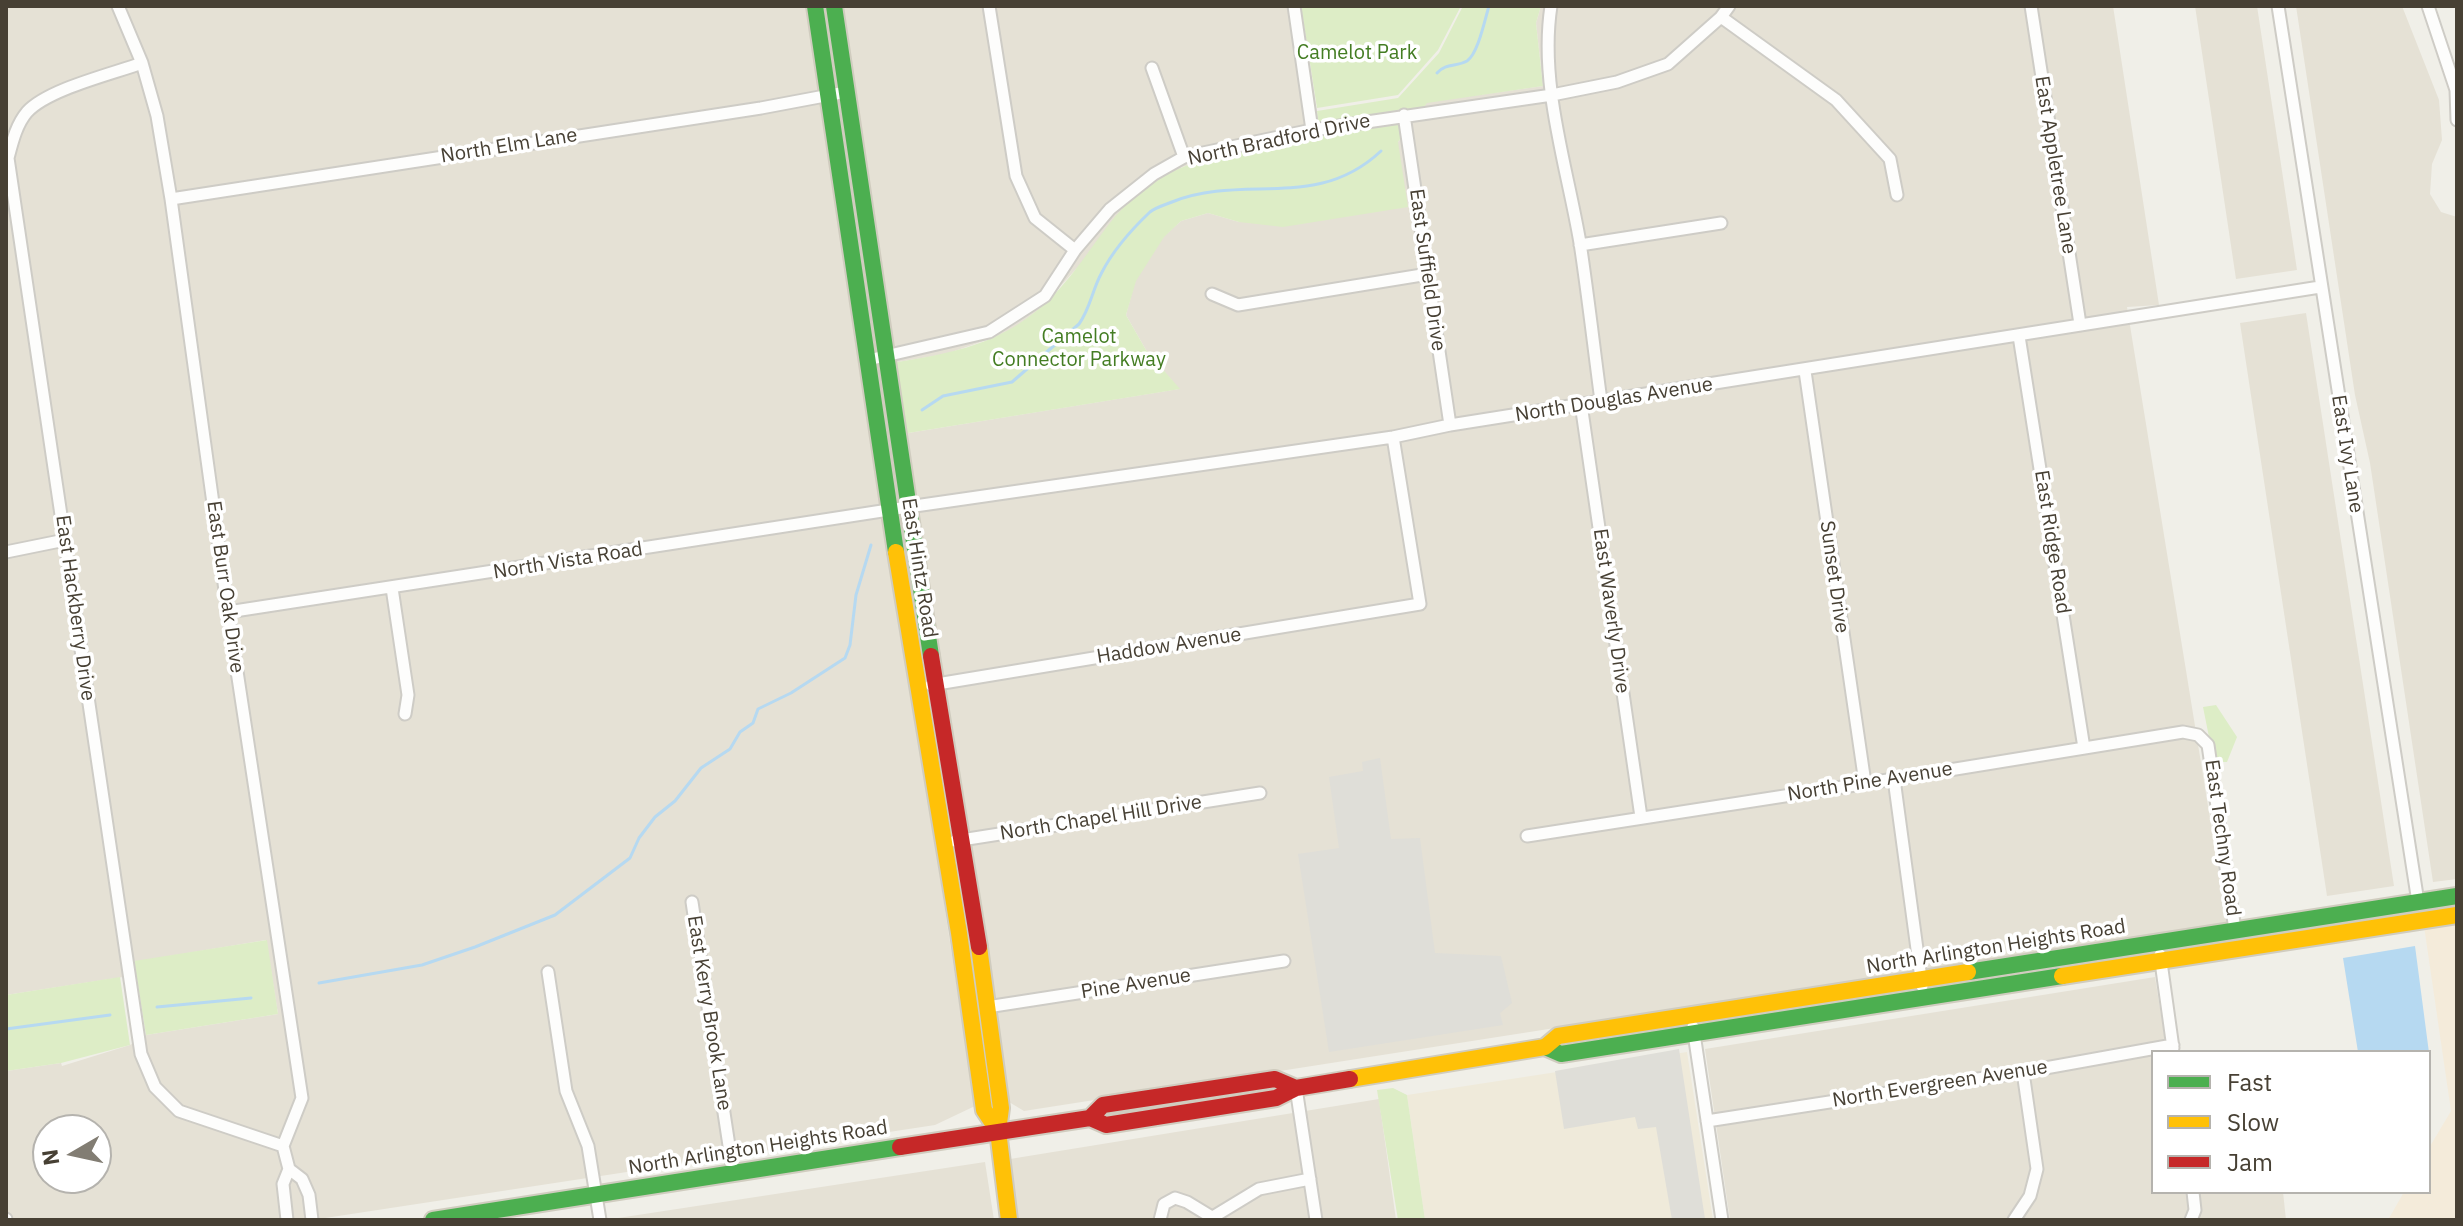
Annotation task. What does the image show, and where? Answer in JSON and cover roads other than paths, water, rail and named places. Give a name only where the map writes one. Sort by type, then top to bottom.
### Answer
[{"type":"main road","name":"East Hintz Road","points":[[815,6],[890,510],[971,1009],[984,1110],[998,1131]]},
{"type":"main road","name":"East Hintz Road","points":[[834,6],[908,507],[963,839],[1001,1108],[998,1131],[1009,1220]]},
{"type":"main road","name":"North Arlington Heights Road","points":[[441,1219],[998,1131],[1090,1118],[1106,1125],[1276,1098],[1296,1088],[1545,1047],[1558,1036],[2457,896]]},
{"type":"main road","name":"North Arlington Heights Road","points":[[1545,1047],[1561,1054],[2457,915]]},
{"type":"street","name":"East Burr Oak Drive","points":[[118,6],[142,63],[157,116],[171,199],[228,612],[302,1098],[283,1146]]},
{"type":"street","points":[[989,6],[1016,176],[1035,218],[1075,250]]},
{"type":"street","points":[[1294,6],[1312,130]]},
{"type":"street","points":[[1551,6],[1546,36],[1552,95],[1580,245],[1601,401]]},
{"type":"street","name":"North Bradford Drive","points":[[868,360],[989,332],[1045,296],[1075,250],[1110,209],[1154,174],[1184,157],[1312,130],[1552,95],[1617,82],[1668,64],[1721,17],[1729,6]]},
{"type":"street","name":"East Appletree Lane","points":[[2031,6],[2080,324]]},
{"type":"street","name":"East Ivy Lane","points":[[2278,6],[2418,902]]},
{"type":"street","points":[[2428,6],[2456,90],[2457,120]]},
{"type":"street","points":[[1721,17],[1836,100],[1890,159],[1897,195]]},
{"type":"street","name":"East Hackberry Drive","points":[[142,63],[41,100],[26,114],[13,138],[8,158],[141,1054],[155,1087],[179,1111],[283,1146]]},
{"type":"street","points":[[1152,68],[1184,157]]},
{"type":"street","name":"North Elm Lane","points":[[171,199],[761,108],[846,92]]},
{"type":"street","name":"East Suffield Drive","points":[[1404,115],[1450,425]]},
{"type":"street","points":[[1580,245],[1721,223]]},
{"type":"street","points":[[1212,294],[1238,305],[1428,274]]},
{"type":"street","name":"North Douglas Avenue","points":[[908,507],[1393,437],[1450,425],[2320,287]]},
{"type":"street","name":"East Ridge Road","points":[[2019,336],[2084,748]]},
{"type":"street","name":"Sunset Drive","points":[[1805,371],[1865,783]]},
{"type":"street","name":"East Waverly Drive","points":[[1581,404],[1641,817]]},
{"type":"street","name":"Haddow Avenue","points":[[918,687],[1420,604],[1393,437]]},
{"type":"street","name":"North Vista Road","points":[[228,612],[908,507]]},
{"type":"street","points":[[6,552],[65,540]]},
{"type":"street","points":[[392,588],[408,695],[405,714]]},
{"type":"street","name":"North Pine Avenue","points":[[1527,836],[2183,732],[2198,735],[2208,745]]},
{"type":"street","name":"East Techny Road","points":[[2208,745],[2235,930]]},
{"type":"street","points":[[1894,779],[1924,998]]},
{"type":"street","name":"North Chapel Hill Drive","points":[[943,844],[1260,793]]},
{"type":"street","name":"East Kerry Brook Lane","points":[[692,902],[733,1172]]},
{"type":"street","points":[[2158,942],[2173,1048]]},
{"type":"street","name":"Pine Avenue","points":[[987,1007],[1284,961]]},
{"type":"street","points":[[548,972],[566,1091],[588,1146],[600,1220]]},
{"type":"street","points":[[1691,1015],[1722,1220]]},
{"type":"street","name":"North Evergreen Avenue","points":[[1707,1121],[2151,1052]]},
{"type":"street","points":[[2014,1220],[2030,1196],[2037,1169],[2023,1072]]},
{"type":"street","points":[[1296,1088],[1316,1220]]},
{"type":"street","points":[[283,1146],[289,1169],[283,1184],[287,1220]]},
{"type":"street","points":[[289,1169],[302,1179],[309,1195],[312,1220]]},
{"type":"street","points":[[1160,1220],[1164,1204],[1175,1198],[1187,1202],[1209,1218],[1259,1189],[1310,1179]]},
{"type":"street","points":[[2191,1220],[2195,1210],[2193,1194]]},
{"type":"water","points":[[2415,946],[2429,1050],[2358,1050],[2343,958]]},
{"type":"waterway","points":[[1437,73],[1471,57],[1489,6]]},
{"type":"waterway","points":[[922,410],[943,396],[1012,382],[1079,324],[1111,257],[1136,226],[1155,209],[1199,194],[1306,186],[1331,181],[1356,170],[1381,151]]},
{"type":"waterway","points":[[319,983],[422,965],[555,915],[630,858],[639,838],[655,817],[675,801],[701,768],[730,749],[740,732],[753,723],[758,709],[791,693],[845,658],[850,645],[856,595],[871,545]]},
{"type":"waterway","points":[[157,1007],[251,998]]},
{"type":"waterway","points":[[6,1029],[110,1015]]},
{"type":"park label","name":"Camelot Park","points":[[1357,53]]},
{"type":"park label","name":"Camelot Connector Parkway","points":[[1079,348]]}]
